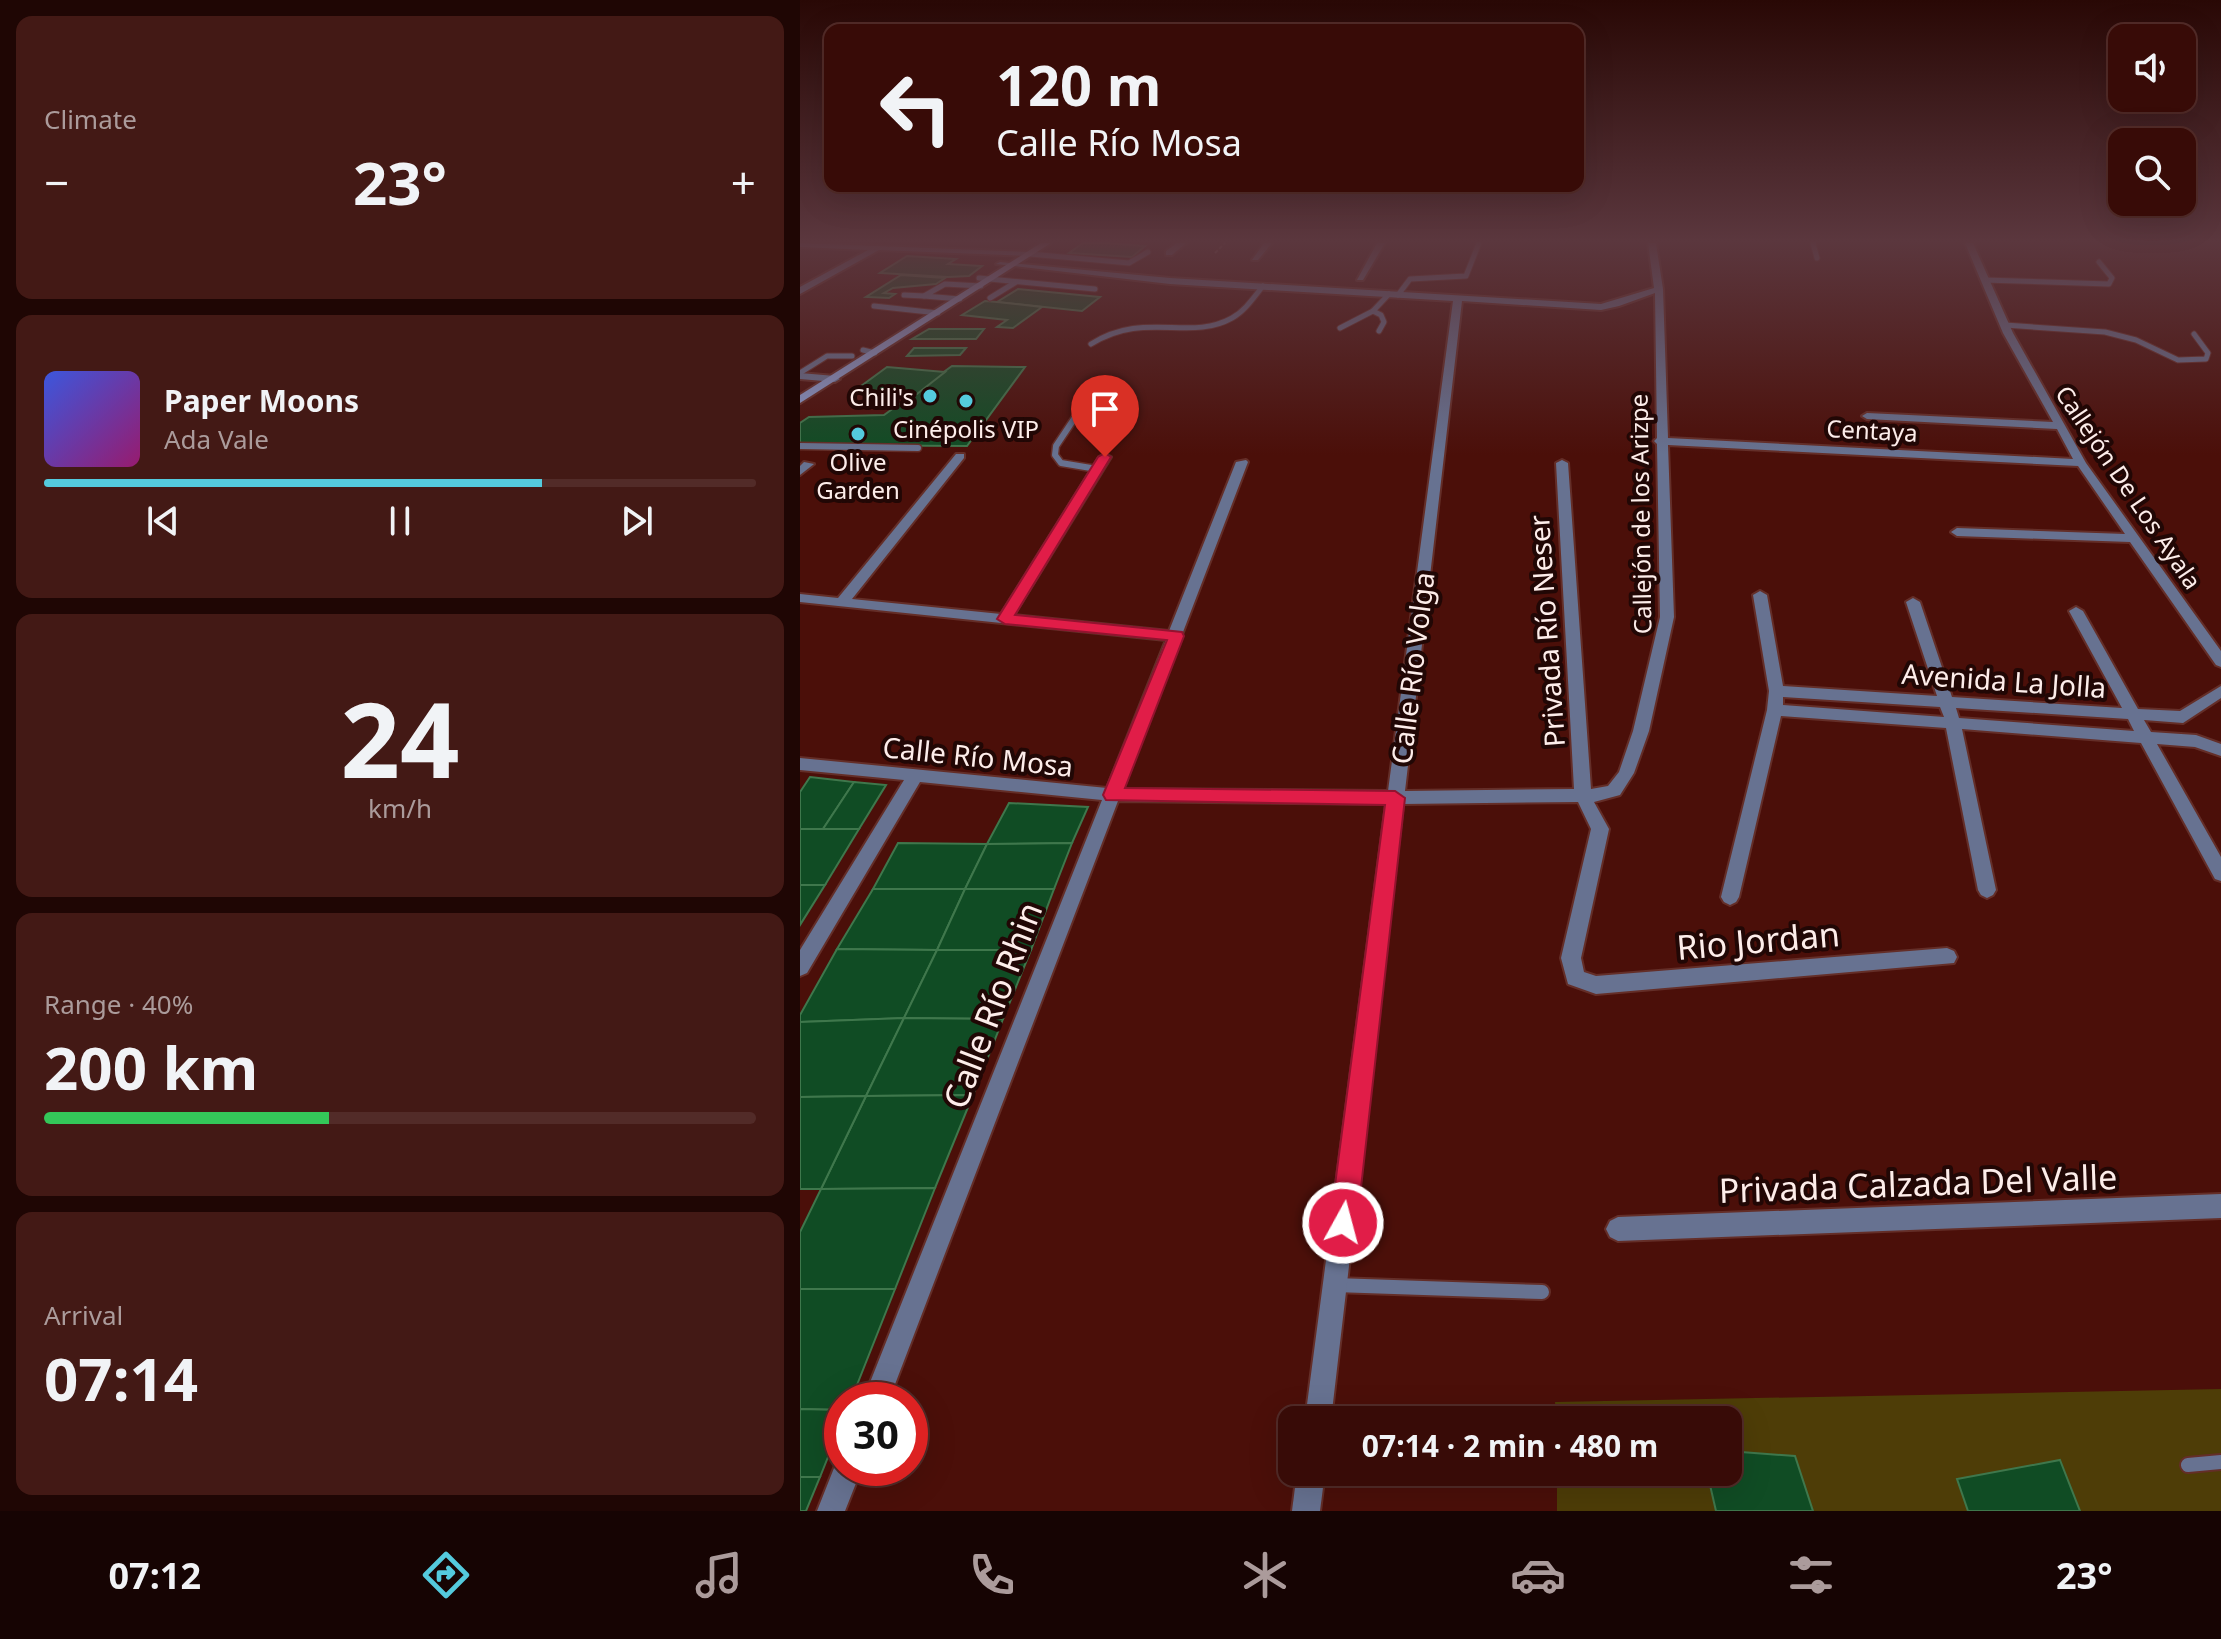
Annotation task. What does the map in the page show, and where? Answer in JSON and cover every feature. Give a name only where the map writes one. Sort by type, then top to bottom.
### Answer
[{"type":"main road","points":[[800,400],[804,391],[819,377],[922,314]]},
{"type":"main road","points":[[804,391],[835,379],[937,314]]},
{"type":"street","name":"Calle Río Volga","points":[[1320,1406],[1456,314]]},
{"type":"street","name":"Callejón de los Arizpe","points":[[1583,796],[1614,791],[1627,773],[1663,645],[1668,590],[1660,441],[1659,314]]},
{"type":"street","name":"Callejón De Los Ayala","points":[[2000,314],[2081,463],[2221,662]]},
{"type":"street","points":[[800,374],[835,379]]},
{"type":"street","points":[[1867,416],[2059,426]]},
{"type":"street","name":"Centaya","points":[[1660,441],[2081,463]]},
{"type":"street","points":[[842,602],[960,456]]},
{"type":"street","name":"Calle Río Rhin","points":[[883,1382],[1242,462]]},
{"type":"street","points":[[1005,619],[1101,463]]},
{"type":"street","name":"Privada Río Neser","points":[[1562,463],[1583,796]]},
{"type":"street","points":[[1957,532],[2135,538]]},
{"type":"street","points":[[1730,897],[1775,710],[1776,691],[1760,595]]},
{"type":"street","points":[[800,598],[1176,636]]},
{"type":"street","points":[[1913,602],[1953,722],[1987,890]]},
{"type":"street","points":[[2076,611],[2221,874]]},
{"type":"street","name":"Avenida La Jolla","points":[[1776,691],[2183,717]]},
{"type":"street","points":[[2196,741],[2183,717],[2221,691]]},
{"type":"street","name":"Avenida La Jolla","points":[[1775,710],[2196,741],[2221,750]]},
{"type":"street","name":"Calle Río Mosa","points":[[800,764],[1113,795],[1583,796]]},
{"type":"street","points":[[800,967],[915,776]]},
{"type":"street","name":"Rio Jordan","points":[[1583,796],[1600,829],[1571,958],[1575,978],[1596,985],[1947,957]]},
{"type":"street","name":"Privada Calzada Del Valle","points":[[1618,1229],[2221,1206]]},
{"type":"street","points":[[831,1511],[841,1486]]},
{"type":"street","points":[[1306,1511],[1309,1486]]},
{"type":"lane","points":[[1091,344],[1120,327],[1214,324],[1230,319],[1235,314]]},
{"type":"lane","points":[[1340,328],[1368,314]]},
{"type":"lane","points":[[1376,314],[1384,322],[1379,331]]},
{"type":"lane","points":[[2005,325],[2123,336],[2170,358],[2199,362],[2206,359],[2208,353],[2194,334]]},
{"type":"lane","points":[[863,350],[875,353]]},
{"type":"lane","points":[[800,374],[827,356],[852,356]]},
{"type":"lane","points":[[1076,416],[1056,446],[1055,455],[1061,463],[1101,463]]},
{"type":"lane","points":[[800,446],[918,448]]},
{"type":"lane","points":[[1335,1285],[1542,1292]]},
{"type":"lane","points":[[2188,1465],[2221,1462]]},
{"type":"shaded area","points":[[2221,1389],[2221,1511],[1557,1511],[1557,1486],[1742,1486],[1742,1406],[1555,1406],[1555,1402]]},
{"type":"building","points":[[1033,314],[1013,328],[997,327],[1007,320],[962,315]]},
{"type":"building","points":[[929,329],[984,329],[976,339],[912,339]]},
{"type":"building","points":[[914,348],[966,348],[960,355],[907,356]]},
{"type":"building","points":[[952,366],[1025,367],[967,446],[800,445],[800,423],[809,417],[884,415]]},
{"type":"building","points":[[887,367],[945,372],[917,394],[857,389]]},
{"type":"building","points":[[810,777],[854,782],[823,829],[800,829],[800,792]]},
{"type":"building","points":[[854,782],[886,785],[859,829],[823,829]]},
{"type":"building","points":[[1009,803],[1088,807],[1072,843],[987,844]]},
{"type":"building","points":[[800,829],[859,829],[825,885],[800,885]]},
{"type":"building","points":[[898,843],[987,844],[965,889],[873,889]]},
{"type":"building","points":[[1072,843],[1054,889],[965,889],[987,844]]},
{"type":"building","points":[[800,885],[825,885],[800,925]]},
{"type":"building","points":[[873,889],[965,889],[937,950],[837,949]]},
{"type":"building","points":[[965,889],[1054,889],[1031,950],[937,950]]},
{"type":"building","points":[[837,949],[937,950],[904,1018],[800,1022],[800,1015]]},
{"type":"building","points":[[937,950],[1031,950],[1003,1019],[904,1018]]},
{"type":"building","points":[[904,1018],[866,1096],[800,1097],[800,1022]]},
{"type":"building","points":[[904,1018],[1003,1019],[973,1095],[866,1096]]},
{"type":"building","points":[[973,1095],[935,1188],[821,1189],[866,1096]]},
{"type":"building","points":[[866,1096],[821,1189],[800,1189],[800,1097]]},
{"type":"building","points":[[935,1188],[895,1289],[800,1289],[800,1232],[821,1189]]},
{"type":"building","points":[[800,1289],[895,1289],[858,1382],[824,1382],[824,1410],[800,1409]]},
{"type":"building","points":[[800,1409],[824,1410],[824,1467],[820,1477],[800,1477]]},
{"type":"building","points":[[1742,1452],[1795,1456],[1813,1511],[1716,1511],[1710,1486],[1742,1486]]},
{"type":"building","points":[[2060,1460],[2080,1511],[1968,1511],[1957,1479]]},
{"type":"building","points":[[800,1477],[820,1477],[806,1511],[800,1511]]},
{"type":"place","name":"Chili's","points":[[930,396]]},
{"type":"place","name":"Cinépolis VIP","points":[[966,401]]},
{"type":"place","name":"Olive Garden","points":[[858,434]]},
{"type":"route","points":[[1105,457],[1005,619],[1176,636],[1113,795],[1395,798],[1369,988],[1343,1223]]}]
